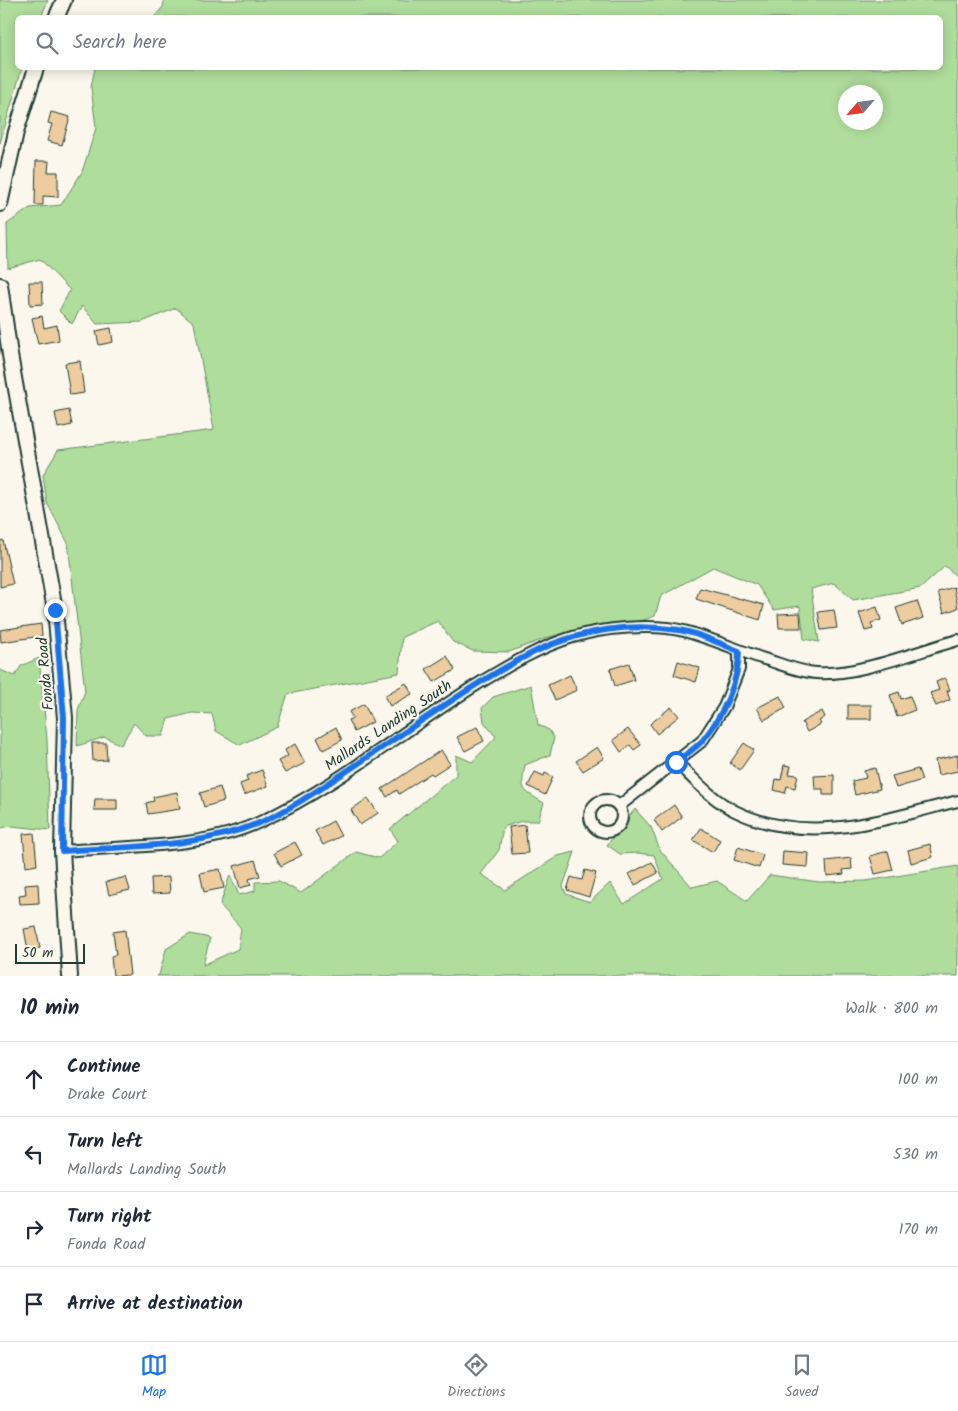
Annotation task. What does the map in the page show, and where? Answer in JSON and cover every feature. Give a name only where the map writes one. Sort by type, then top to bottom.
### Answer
[{"type":"street","points":[[57,15],[64,0]]},
{"type":"street","points":[[0,204],[16,132],[35,70]]},
{"type":"street","name":"Fonda Road","points":[[0,285],[1,308],[55,610],[64,718],[62,851],[70,976]]},
{"type":"street","name":"Mallards Landing South","points":[[62,851],[201,840],[224,836],[261,822],[307,797],[452,700],[505,668],[553,644],[575,636],[605,631],[662,628],[681,630],[800,670],[828,673],[863,667],[958,640]]},
{"type":"street","points":[[619,806],[702,741],[724,707],[739,669],[739,651]]},
{"type":"street","points":[[676,762],[703,788],[734,811],[762,821],[780,824],[839,829],[958,801]]},
{"type":"green space","points":[[0,0],[48,0],[42,15],[15,15],[15,70],[21,70],[0,143]]},
{"type":"green space","points":[[164,0],[958,0],[958,578],[945,566],[921,588],[853,600],[834,583],[811,589],[819,642],[804,639],[800,606],[774,610],[757,585],[713,567],[661,596],[655,616],[635,623],[590,628],[549,637],[509,652],[473,651],[453,642],[438,621],[402,637],[399,673],[288,694],[277,727],[240,745],[216,731],[212,714],[192,713],[168,719],[163,736],[146,736],[134,723],[121,745],[105,737],[77,746],[78,710],[85,691],[68,543],[47,503],[43,475],[58,450],[214,430],[194,323],[176,308],[142,322],[97,324],[82,306],[72,324],[59,311],[70,290],[40,259],[8,268],[7,224],[30,208],[61,205],[82,172],[96,128],[91,87],[95,70],[943,70],[943,15],[156,15],[163,7]]},
{"type":"green space","points":[[39,658],[47,739],[50,830],[12,826],[0,828],[0,670],[15,676],[21,666]]},
{"type":"green space","points":[[531,685],[538,725],[549,730],[554,738],[550,755],[525,765],[523,785],[527,792],[544,803],[538,821],[522,821],[503,827],[499,850],[481,874],[505,890],[558,856],[575,852],[563,886],[566,894],[590,902],[610,883],[624,904],[663,879],[654,855],[638,853],[620,854],[607,845],[635,809],[651,827],[660,850],[692,887],[717,881],[747,901],[770,875],[819,882],[866,881],[958,866],[958,976],[157,976],[159,975],[166,949],[190,934],[210,938],[203,965],[238,949],[241,928],[220,905],[230,875],[239,895],[255,891],[255,882],[279,881],[301,893],[356,852],[379,858],[398,841],[390,829],[456,775],[456,755],[472,762],[496,737],[484,722],[482,708],[493,697]]},
{"type":"building","points":[[51,112],[70,117],[62,145],[47,141],[52,124],[48,123]]},
{"type":"building","points":[[36,161],[49,161],[48,172],[58,172],[58,197],[43,196],[43,205],[35,205]]},
{"type":"building","points":[[29,282],[42,282],[43,304],[30,305]]},
{"type":"building","points":[[42,316],[44,328],[57,325],[59,340],[38,344],[32,318]]},
{"type":"building","points":[[111,328],[113,342],[99,345],[96,331]]},
{"type":"building","points":[[80,361],[84,393],[70,395],[65,363]]},
{"type":"building","points":[[69,410],[72,425],[58,428],[55,413]]},
{"type":"building","points":[[3,540],[13,584],[0,587],[0,541]]},
{"type":"building","points":[[954,587],[958,608],[944,613],[938,592]]},
{"type":"building","points":[[700,588],[764,605],[760,620],[696,599]]},
{"type":"building","points":[[917,601],[923,618],[902,625],[896,608]]},
{"type":"building","points":[[877,607],[881,620],[871,623],[873,629],[865,631],[859,613]]},
{"type":"building","points":[[834,610],[837,628],[821,630],[818,612]]},
{"type":"building","points":[[800,613],[801,628],[779,628],[778,614]]},
{"type":"building","points":[[41,624],[42,636],[1,642],[0,630]]},
{"type":"building","points":[[447,656],[455,670],[434,682],[426,669]]},
{"type":"building","points":[[678,661],[700,668],[696,682],[674,675]]},
{"type":"building","points":[[629,663],[634,680],[615,686],[610,669]]},
{"type":"building","points":[[570,675],[577,690],[555,700],[548,685]]},
{"type":"building","points":[[945,678],[950,690],[947,691],[950,700],[936,706],[930,693],[939,690],[936,682]]},
{"type":"building","points":[[406,683],[412,694],[390,706],[384,696]]},
{"type":"building","points":[[899,692],[901,699],[910,696],[915,710],[897,717],[890,695]]},
{"type":"building","points":[[780,696],[786,708],[764,720],[757,708]]},
{"type":"building","points":[[364,704],[373,722],[354,732],[348,720],[353,718],[349,712]]},
{"type":"building","points":[[848,705],[871,705],[871,719],[848,719]]},
{"type":"building","points":[[671,707],[679,716],[657,734],[650,724]]},
{"type":"building","points":[[822,711],[825,717],[819,721],[821,724],[807,732],[802,722]]},
{"type":"building","points":[[336,727],[342,740],[323,750],[317,738]]},
{"type":"building","points":[[477,727],[484,741],[465,751],[457,737]]},
{"type":"building","points":[[628,729],[641,745],[634,750],[630,745],[621,752],[613,740]]},
{"type":"building","points":[[92,743],[106,743],[107,760],[93,761]]},
{"type":"building","points":[[744,743],[754,750],[740,770],[730,763]]},
{"type":"building","points":[[295,744],[305,763],[285,773],[278,761],[288,756],[285,750]]},
{"type":"building","points":[[597,747],[604,758],[583,771],[576,761]]},
{"type":"building","points":[[441,750],[450,764],[433,775],[431,773],[399,794],[397,790],[387,797],[382,789]]},
{"type":"building","points":[[958,755],[958,771],[938,775],[935,760]]},
{"type":"building","points":[[784,765],[791,766],[789,774],[798,775],[795,788],[787,786],[785,793],[774,790],[776,779],[781,780]]},
{"type":"building","points":[[875,768],[880,789],[855,795],[852,781],[866,778],[864,771]]},
{"type":"building","points":[[918,769],[922,780],[896,788],[892,776]]},
{"type":"building","points":[[262,770],[268,786],[244,795],[240,784],[248,781],[246,776]]},
{"type":"building","points":[[535,772],[544,776],[545,773],[553,777],[545,795],[528,786]]},
{"type":"building","points":[[834,775],[834,795],[823,795],[823,789],[815,789],[814,776]]},
{"type":"building","points":[[220,787],[224,801],[204,807],[200,793]]},
{"type":"building","points":[[177,792],[180,809],[148,814],[146,803],[154,801],[153,797]]},
{"type":"building","points":[[368,798],[378,813],[360,825],[351,810]]},
{"type":"building","points":[[95,799],[117,799],[117,810],[94,810]]},
{"type":"building","points":[[674,805],[682,817],[662,832],[654,820]]},
{"type":"building","points":[[333,821],[341,836],[323,845],[315,831]]},
{"type":"building","points":[[525,825],[528,853],[512,854],[509,827]]},
{"type":"building","points":[[701,828],[720,840],[713,852],[693,840]]},
{"type":"building","points":[[34,833],[37,865],[26,867],[23,834]]},
{"type":"building","points":[[295,842],[302,855],[281,866],[274,853]]},
{"type":"building","points":[[930,844],[933,857],[911,863],[908,850]]},
{"type":"building","points":[[738,847],[763,855],[759,868],[734,860]]},
{"type":"building","points":[[783,851],[809,853],[808,867],[782,865]]},
{"type":"building","points":[[888,851],[893,870],[875,874],[870,856]]},
{"type":"building","points":[[851,858],[852,869],[843,870],[844,874],[827,876],[826,861]]},
{"type":"building","points":[[255,860],[260,876],[249,879],[251,885],[240,888],[234,866]]},
{"type":"building","points":[[652,862],[658,873],[635,885],[629,874]]},
{"type":"building","points":[[220,869],[224,888],[204,892],[200,873]]},
{"type":"building","points":[[585,870],[596,873],[589,897],[567,890],[571,877],[582,880]]},
{"type":"building","points":[[126,877],[130,890],[109,895],[106,882]]},
{"type":"building","points":[[169,877],[170,893],[152,894],[151,878]]},
{"type":"building","points":[[38,884],[39,903],[20,904],[19,895],[26,894],[25,885]]},
{"type":"building","points":[[36,927],[40,948],[28,950],[24,929]]},
{"type":"building","points":[[125,930],[130,975],[113,976],[111,956],[116,955],[113,932]]},
{"type":"route","points":[[55,610],[64,718],[62,851],[201,840],[224,836],[261,822],[307,797],[452,700],[505,668],[553,644],[575,636],[605,631],[630,628],[681,630],[739,651],[739,669],[724,707],[702,741],[676,762]]}]
